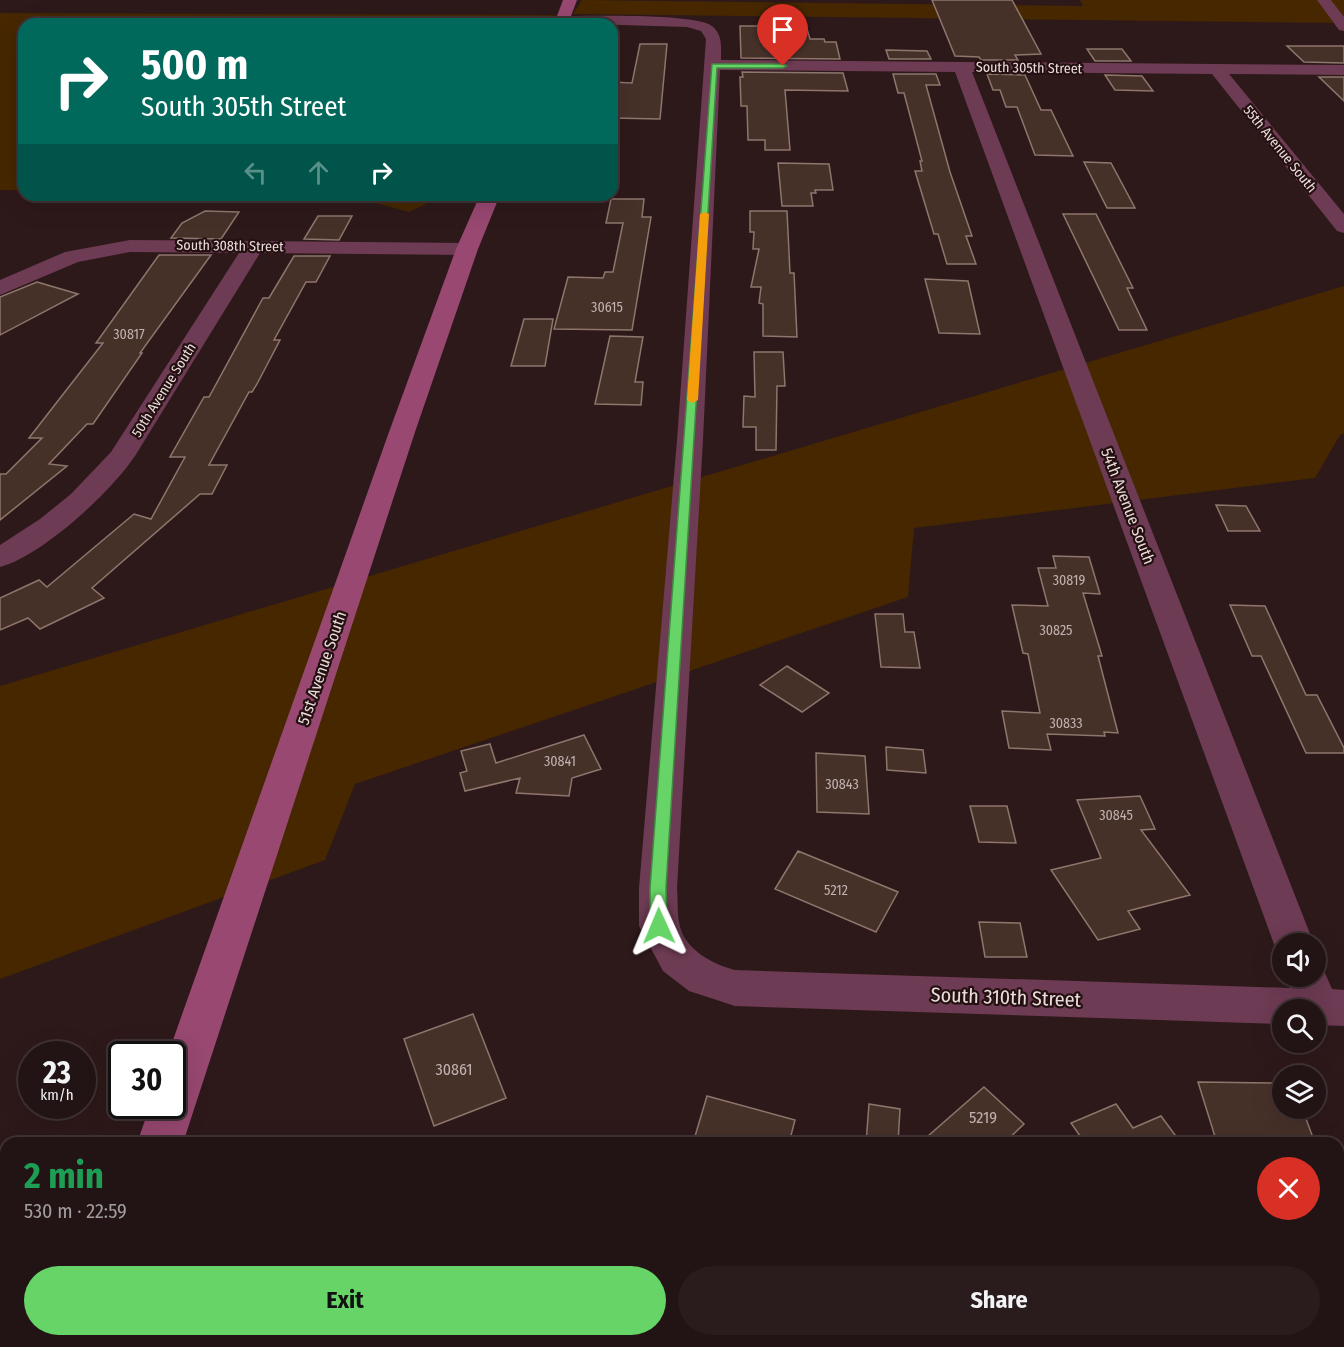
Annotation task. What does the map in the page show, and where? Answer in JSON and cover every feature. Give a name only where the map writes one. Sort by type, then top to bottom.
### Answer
[{"type":"main road","name":"51st Avenue South","points":[[162,1137],[402,432],[467,249],[487,201]]},
{"type":"street","points":[[1324,0],[1344,27]]},
{"type":"street","points":[[564,15],[609,18]]},
{"type":"street","points":[[618,19],[670,22],[709,29],[714,39],[714,66]]},
{"type":"street","name":"South 305th Street","points":[[714,66],[1344,70]]},
{"type":"street","name":"South 310th Street","points":[[714,66],[658,888],[659,926],[676,959],[704,979],[735,988],[1323,997]]},
{"type":"street","name":"54th Avenue South","points":[[962,68],[1290,933]]},
{"type":"street","name":"55th Avenue South","points":[[1217,70],[1344,227]]},
{"type":"street","name":"South 308th Street","points":[[0,288],[57,262],[110,249],[157,245],[467,249]]},
{"type":"street","name":"50th Avenue South","points":[[0,558],[59,520],[98,486],[122,456],[254,246]]},
{"type":"shaded area","points":[[582,0],[1083,6],[1080,0],[1344,0],[1344,23],[573,14]]},
{"type":"shaded area","points":[[0,13],[564,16],[563,18],[18,18],[18,190],[0,190]]},
{"type":"shaded area","points":[[368,201],[432,201],[409,212]]},
{"type":"shaded area","points":[[1344,286],[1344,433],[1340,435],[1315,478],[914,528],[908,597],[355,784],[325,860],[0,979],[0,686]]},
{"type":"building","points":[[932,0],[1012,0],[1041,54],[1015,55],[1018,60],[981,60],[979,57],[955,56]]},
{"type":"building","points":[[782,22],[805,22],[810,39],[836,42],[840,59],[741,58],[740,26],[783,26]]},
{"type":"building","points":[[640,44],[667,44],[660,119],[618,118],[618,82],[632,83]]},
{"type":"building","points":[[1287,46],[1344,46],[1344,63],[1304,62]]},
{"type":"building","points":[[1087,49],[1122,49],[1131,61],[1095,61]]},
{"type":"building","points":[[886,50],[927,51],[931,59],[889,59]]},
{"type":"building","points":[[742,72],[843,73],[848,91],[785,90],[790,150],[765,150],[765,140],[748,140],[747,106],[741,106],[740,77],[743,77]]},
{"type":"building","points":[[893,74],[936,74],[940,85],[926,85],[950,172],[972,236],[966,236],[976,264],[947,264],[938,234],[934,234],[915,171],[922,171],[920,161],[922,161],[904,93],[898,93]]},
{"type":"building","points":[[987,74],[1025,75],[1041,110],[1051,110],[1073,156],[1035,155],[1017,107],[1006,107],[1000,90],[993,90]]},
{"type":"building","points":[[1105,75],[1142,76],[1153,91],[1115,90]]},
{"type":"building","points":[[1319,77],[1344,77],[1344,101]]},
{"type":"building","points":[[1084,162],[1111,163],[1135,208],[1107,208]]},
{"type":"building","points":[[778,163],[829,164],[833,190],[815,190],[816,193],[811,193],[813,206],[782,206]]},
{"type":"building","points":[[618,199],[644,199],[642,217],[651,217],[632,330],[554,329],[568,277],[603,278],[605,272],[613,272],[623,223],[606,223],[611,201],[618,201]]},
{"type":"building","points":[[205,211],[239,212],[221,239],[171,238],[182,223]]},
{"type":"building","points":[[750,211],[787,211],[790,273],[794,273],[797,337],[763,336],[763,304],[759,303],[761,287],[751,287],[759,249],[753,249],[754,232],[750,232]]},
{"type":"building","points":[[1063,214],[1096,214],[1133,288],[1127,288],[1147,330],[1119,330]]},
{"type":"building","points":[[318,216],[352,216],[339,240],[304,239]]},
{"type":"building","points":[[159,255],[211,255],[140,353],[142,353],[93,424],[87,424],[49,464],[67,466],[0,520],[0,474],[6,474],[42,438],[29,438],[103,343],[96,343]]},
{"type":"building","points":[[294,256],[330,256],[316,282],[306,282],[274,340],[280,340],[257,384],[252,392],[249,392],[209,465],[227,465],[212,494],[200,494],[92,588],[104,598],[40,629],[28,618],[0,630],[0,598],[39,580],[47,587],[134,514],[151,519],[185,457],[170,457],[204,397],[209,397],[263,298],[269,298]]},
{"type":"building","points":[[925,279],[968,281],[980,334],[939,333]]},
{"type":"building","points":[[37,282],[78,294],[0,335],[0,297]]},
{"type":"building","points":[[524,319],[553,319],[545,366],[511,366]]},
{"type":"building","points":[[610,336],[643,337],[635,382],[643,382],[641,405],[595,404]]},
{"type":"building","points":[[754,352],[783,352],[785,386],[777,386],[776,450],[756,450],[756,427],[743,427],[744,396],[755,397]]},
{"type":"building","points":[[1216,505],[1246,506],[1260,531],[1228,531]]},
{"type":"building","points":[[1053,556],[1089,557],[1100,594],[1083,593],[1102,656],[1098,656],[1118,733],[1104,732],[1105,736],[1047,734],[1051,750],[1009,748],[1002,711],[1040,713],[1028,654],[1023,653],[1012,605],[1048,606],[1038,568],[1056,568]]},
{"type":"building","points":[[1230,605],[1265,606],[1306,695],[1317,695],[1344,748],[1344,753],[1306,753],[1261,656],[1252,656]]},
{"type":"building","points":[[875,614],[903,614],[905,632],[914,632],[920,668],[881,667]]},
{"type":"building","points":[[787,666],[829,693],[802,712],[760,685]]},
{"type":"building","points":[[584,735],[601,769],[572,778],[569,796],[516,793],[520,778],[465,791],[460,773],[467,771],[461,751],[490,744],[496,763]]},
{"type":"building","points":[[886,747],[923,750],[926,773],[887,770]]},
{"type":"building","points":[[816,753],[865,756],[869,814],[817,812]]},
{"type":"building","points":[[1140,796],[1155,829],[1141,830],[1190,895],[1128,911],[1140,929],[1098,940],[1051,870],[1101,858],[1077,800]]},
{"type":"building","points":[[970,806],[1007,806],[1016,843],[979,842]]},
{"type":"building","points":[[798,851],[898,892],[876,932],[775,889]]},
{"type":"building","points":[[979,922],[1020,923],[1027,957],[985,957]]},
{"type":"building","points":[[473,1014],[506,1098],[434,1126],[404,1039]]},
{"type":"building","points":[[1198,1082],[1272,1083],[1272,1119],[1306,1119],[1313,1137],[1215,1137]]},
{"type":"building","points":[[984,1087],[1024,1124],[1010,1137],[927,1137]]},
{"type":"building","points":[[707,1096],[795,1120],[791,1137],[695,1137]]},
{"type":"building","points":[[869,1104],[900,1109],[898,1137],[866,1137]]},
{"type":"building","points":[[1116,1104],[1133,1128],[1161,1116],[1177,1137],[1081,1137],[1071,1123]]},
{"type":"slow traffic","points":[[692,400],[704,214]]},
{"type":"route","points":[[659,926],[658,888],[714,66],[783,66]]}]
